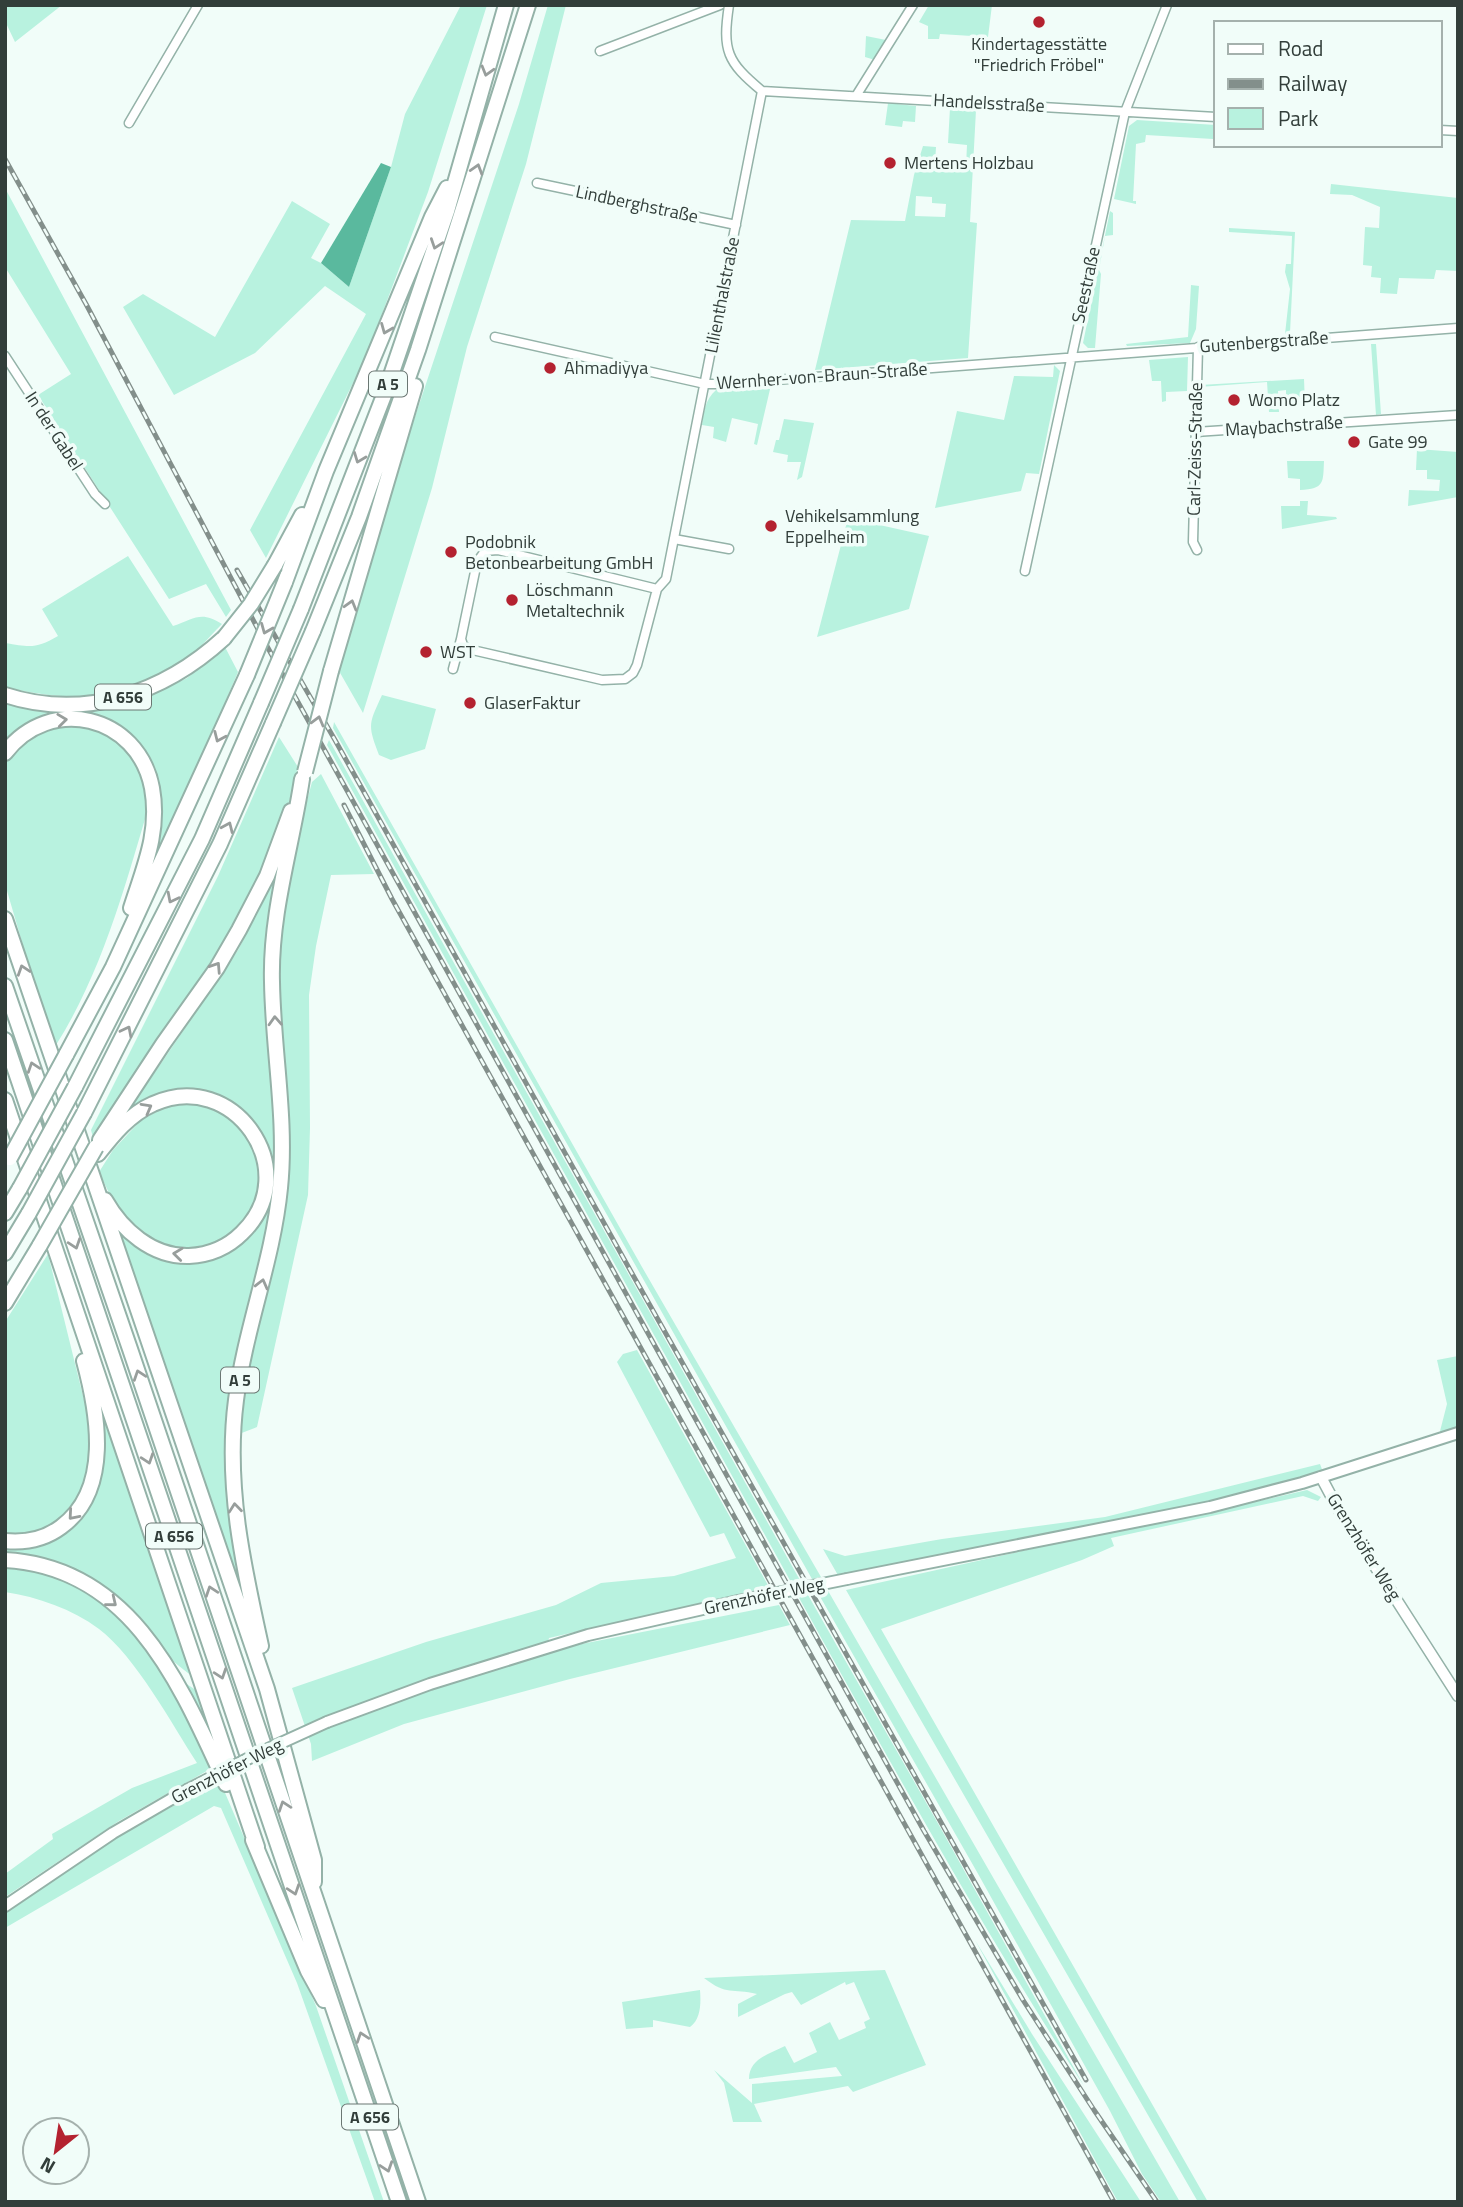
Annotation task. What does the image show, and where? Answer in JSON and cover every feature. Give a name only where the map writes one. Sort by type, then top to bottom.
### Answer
[{"type":"highway","name":"A 5","points":[[5,1213],[75,1087],[202,839],[300,609],[386,390],[447,211],[506,5]]},
{"type":"highway","name":"A 5","points":[[5,1253],[84,1113],[220,844],[313,631],[359,517],[418,351],[528,5]]},
{"type":"highway","points":[[7,1157],[113,967],[247,675],[326,471],[432,217],[463,155]]},
{"type":"highway","name":"A 5","points":[[97,1151],[163,1044],[216,968],[267,876],[303,775],[418,376],[418,351]]},
{"type":"highway","name":"A 656","points":[[5,695],[54,705],[103,702],[132,695],[164,682],[191,666],[224,638],[251,604],[326,471]]},
{"type":"highway","points":[[5,753],[14,742],[35,727],[72,718],[108,727],[128,741],[142,760],[151,785],[154,831],[113,967]]},
{"type":"highway","name":"A 5","points":[[303,775],[296,823],[274,926],[272,982],[282,1130],[280,1188],[269,1254],[236,1397],[232,1433],[232,1477],[246,1580],[266,1671],[267,1689],[314,1860],[313,1894]]},
{"type":"highway","points":[[6,919],[86,1174],[267,1689]]},
{"type":"highway","name":"A 656","points":[[5,986],[418,2202]]},
{"type":"highway","name":"A 656","points":[[5,1040],[398,2202]]},
{"type":"highway","points":[[5,1303],[86,1174],[97,1151],[122,1126],[150,1105],[179,1097],[210,1100],[234,1112],[254,1133],[264,1157],[267,1180],[263,1198],[246,1230],[225,1247],[199,1255],[172,1254],[147,1245],[121,1224],[86,1174]]},
{"type":"highway","points":[[5,1100],[75,1308],[75,1326],[96,1418],[97,1453],[88,1494],[75,1515],[57,1530],[35,1539],[5,1541]]},
{"type":"highway","name":"A 656","points":[[75,1308],[257,1847]]},
{"type":"highway","name":"A 656","points":[[5,1560],[33,1562],[85,1582],[112,1601],[138,1626],[159,1653],[196,1721],[257,1847],[308,1971],[342,2032]]},
{"type":"main road","points":[[1321,1477],[1458,1433]]},
{"type":"main road","name":"Grenzhöfer Weg","points":[[5,1906],[113,1833],[187,1790],[327,1722],[430,1684],[588,1635],[738,1601],[1169,1516],[1321,1477]]},
{"type":"street","points":[[129,122],[198,5]]},
{"type":"street","points":[[600,51],[720,5]]},
{"type":"street","points":[[729,5],[725,30],[729,53],[738,71],[762,92]]},
{"type":"street","points":[[856,96],[913,5]]},
{"type":"street","name":"Seestraße","points":[[1025,571],[1125,112],[1167,5]]},
{"type":"street","name":"Handelsstraße","points":[[762,92],[1214,117]]},
{"type":"street","name":"Lilienthalstraße","points":[[461,639],[463,645],[477,652],[611,681],[625,679],[637,665],[657,589],[666,579],[762,92]]},
{"type":"street","name":"Lindberghstraße","points":[[537,183],[736,225]]},
{"type":"street","name":"Gutenbergstraße","points":[[1071,357],[1458,328]]},
{"type":"street","name":"Wernher-von-Braun-Straße","points":[[495,337],[705,384],[735,384],[1071,357]]},
{"type":"street","name":"Carl-Zeiss-Straße","points":[[1197,550],[1193,542],[1198,347]]},
{"type":"street","name":"In der Gabel","points":[[5,356],[95,494],[105,504]]},
{"type":"street","name":"Maybachstraße","points":[[1195,432],[1458,415]]},
{"type":"street","points":[[674,539],[729,550]]},
{"type":"street","points":[[453,669],[477,562],[485,551],[498,550],[657,589]]},
{"type":"street","name":"Grenzhöfer Weg","points":[[1321,1477],[1337,1507],[1458,1696]]},
{"type":"green space","points":[[5,5],[62,5],[15,42],[5,21]]},
{"type":"green space","points":[[461,5],[487,5],[428,192],[365,359],[266,558],[250,530],[366,314],[325,286],[255,353],[174,395],[123,307],[143,294],[215,337],[292,201],[330,224],[311,258],[349,287],[391,167],[405,114]]},
{"type":"green space","points":[[548,5],[566,5],[526,164],[467,347],[432,488],[363,713],[339,671],[398,468],[519,104]]},
{"type":"green space","points":[[929,5],[992,5],[988,37],[940,34],[939,39],[928,39],[928,26],[919,22]]},
{"type":"green space","points":[[866,36],[886,40],[875,60],[865,57]]},
{"type":"green space","points":[[888,103],[916,106],[915,122],[903,121],[902,127],[885,125]]},
{"type":"green space","points":[[950,108],[976,110],[970,222],[977,223],[968,358],[815,370],[851,220],[905,221],[923,146],[936,147],[935,164],[966,166],[967,145],[948,143]],"holes":[[[916,196],[932,197],[932,203],[946,204],[945,217],[915,216]]]},
{"type":"green space","points":[[1137,120],[1214,125],[1214,142],[1213,139],[1146,135],[1145,142],[1136,144],[1133,201],[1136,201],[1136,204],[1114,199],[1129,126]]},
{"type":"green space","points":[[1331,184],[1458,198],[1458,271],[1436,270],[1434,279],[1399,278],[1397,294],[1380,293],[1381,278],[1371,277],[1372,266],[1363,265],[1365,227],[1379,228],[1380,207],[1352,195],[1330,194]]},
{"type":"green space","points":[[5,188],[231,610],[226,617],[206,584],[169,599],[38,395],[71,374],[5,267]]},
{"type":"green space","points":[[1110,211],[1113,213],[1113,235],[1105,236],[1099,270],[1101,274],[1095,348],[1088,348],[1083,343]]},
{"type":"green space","points":[[1229,228],[1295,232],[1290,333],[1285,334],[1290,289],[1285,272],[1286,264],[1291,264],[1292,236],[1229,232]]},
{"type":"green space","points":[[1191,285],[1199,286],[1196,329],[1190,343],[1127,346],[1126,344],[1188,337]]},
{"type":"green space","points":[[1371,344],[1376,344],[1381,414],[1376,415]]},
{"type":"green space","points":[[1188,357],[1187,391],[1166,392],[1166,401],[1162,402],[1161,381],[1152,381],[1149,360]]},
{"type":"green space","points":[[1054,365],[1060,371],[1039,474],[1026,473],[1021,491],[935,508],[957,411],[1004,420],[1014,376],[1053,377]]},
{"type":"green space","points":[[1304,379],[1305,404],[1301,405],[1300,397],[1286,398],[1286,390],[1278,391],[1279,412],[1269,412],[1267,382],[1199,387],[1200,385]]},
{"type":"green space","points":[[771,385],[757,445],[754,444],[758,424],[732,418],[726,442],[713,438],[714,427],[702,425],[707,402],[716,390]]},
{"type":"green space","points":[[784,419],[814,423],[802,477],[797,480],[801,462],[787,462],[788,455],[773,452]]},
{"type":"green space","points":[[1417,449],[1458,452],[1458,497],[1408,506],[1409,490],[1439,491],[1440,480],[1427,479],[1427,470],[1416,470]]},
{"type":"green space","points":[[1287,461],[1324,461],[1321,483],[1314,488],[1300,490],[1300,479],[1288,478]]},
{"type":"green space","points":[[1300,501],[1308,501],[1307,515],[1337,519],[1282,529],[1281,506],[1300,506]]},
{"type":"green space","points":[[848,518],[929,536],[909,609],[817,637]]},
{"type":"green space","points":[[128,556],[173,626],[203,617],[222,624],[181,664],[132,687],[91,696],[71,696],[5,687],[5,643],[33,646],[58,636],[42,609]]},
{"type":"green space","points":[[225,647],[238,672],[182,804],[156,855],[154,852],[160,806],[156,782],[115,917],[89,983],[56,1045],[5,884],[5,700],[100,708],[150,696],[187,678]]},
{"type":"green space","points":[[382,695],[436,709],[425,749],[391,760],[379,755],[371,724]]},
{"type":"green space","points":[[334,722],[642,1267],[821,1577],[812,1579],[333,728]]},
{"type":"green space","points":[[279,737],[298,767],[282,830],[225,948],[94,1141],[91,1130],[218,876]]},
{"type":"green space","points":[[329,740],[801,1582],[792,1584],[327,745]]},
{"type":"green space","points":[[321,774],[374,874],[331,875],[316,946],[309,995],[308,1195],[257,1427],[226,1439],[229,1509],[241,1584],[238,1585],[117,1228],[148,1254],[180,1263],[181,1250],[144,1236],[118,1212],[99,1172],[113,1150],[141,1120],[168,1106],[130,1109],[238,950],[274,881],[266,928],[265,959],[312,782]]},
{"type":"green space","points":[[48,1254],[85,1404],[100,1404],[193,1677],[174,1662],[131,1610],[104,1587],[57,1564],[5,1552],[5,1322]]},
{"type":"green space","points":[[637,1350],[769,1587],[549,1638],[546,1651],[779,1605],[790,1625],[570,1679],[404,1724],[312,1761],[311,1744],[292,1688],[426,1642],[556,1605],[601,1583],[674,1576],[736,1558],[724,1533],[710,1537],[617,1362],[623,1354]]},
{"type":"green space","points":[[1458,1356],[1458,1429],[1439,1435],[1447,1404],[1437,1360]]},
{"type":"green space","points":[[1320,1464],[1323,1472],[1205,1504],[839,1577],[823,1549],[845,1556],[942,1539],[1105,1517]]},
{"type":"green space","points":[[1307,1490],[1321,1497],[1318,1501],[1303,1496],[1111,1538],[1114,1546],[1082,1560],[881,1629],[1208,2202],[1198,2202],[846,1590]]},
{"type":"green space","points":[[5,1567],[46,1574],[81,1589],[110,1610],[136,1636],[158,1666],[212,1768],[119,1821],[5,1897],[5,1874],[53,1839],[52,1834],[132,1788],[197,1763],[139,1673],[113,1641],[89,1622],[66,1610],[30,1597],[5,1592]]},
{"type":"green space","points":[[827,1589],[1180,2202],[1161,2202],[1142,2174],[1110,2111],[977,1872],[818,1593]]},
{"type":"green space","points":[[808,1595],[1084,2086],[973,1905],[798,1596]]},
{"type":"green space","points":[[185,1683],[199,1692],[213,1737]]},
{"type":"green space","points":[[220,1781],[316,2006],[384,2202],[375,2202],[297,1983],[221,1808],[214,1806],[5,1928],[5,1912],[115,1837]]},
{"type":"green space","points":[[975,1940],[1032,2034],[1141,2202],[1118,2202]]},
{"type":"green space","points":[[885,1970],[926,2065],[853,2092],[848,2086],[754,2104],[762,2122],[733,2122],[724,2083],[714,2070],[752,2103],[752,2084],[842,2076],[836,2067],[749,2079],[756,2062],[785,2046],[794,2063],[817,2052],[809,2033],[830,2022],[839,2040],[866,2028],[864,2022],[870,2019],[854,1982],[846,1985],[845,1982],[801,2005],[792,1992],[785,1994],[738,2017],[738,2004],[757,1994],[724,1989],[704,1978]]},
{"type":"green space","points":[[700,1990],[698,2015],[690,2027],[653,2020],[653,2027],[626,2029],[622,2002]]},
{"type":"shaded area","points":[[381,163],[391,167],[349,287],[321,263]]},
{"type":"railway","points":[[5,159],[86,304],[268,648],[924,1831],[1023,2000],[1157,2202]]},
{"type":"railway","points":[[237,570],[335,740],[1086,2080]]},
{"type":"railway","points":[[344,805],[392,899],[1114,2202]]},
{"type":"place","name":"Kindertagesstätte \"Friedrich Fröbel\"","points":[[1039,22]]},
{"type":"place","name":"Mertens Holzbau","points":[[890,163]]},
{"type":"place","name":"Ahmadiyya","points":[[550,368]]},
{"type":"place","name":"Womo Platz","points":[[1234,400]]},
{"type":"place","name":"Gate 99","points":[[1354,442]]},
{"type":"place","name":"Vehikelsammlung Eppelheim","points":[[771,526]]},
{"type":"place","name":"Podobnik Betonbearbeitung GmbH","points":[[451,552]]},
{"type":"place","name":"Löschmann Metaltechnik","points":[[512,600]]},
{"type":"place","name":"WST","points":[[426,652]]},
{"type":"place","name":"GlaserFaktur","points":[[470,703]]}]
